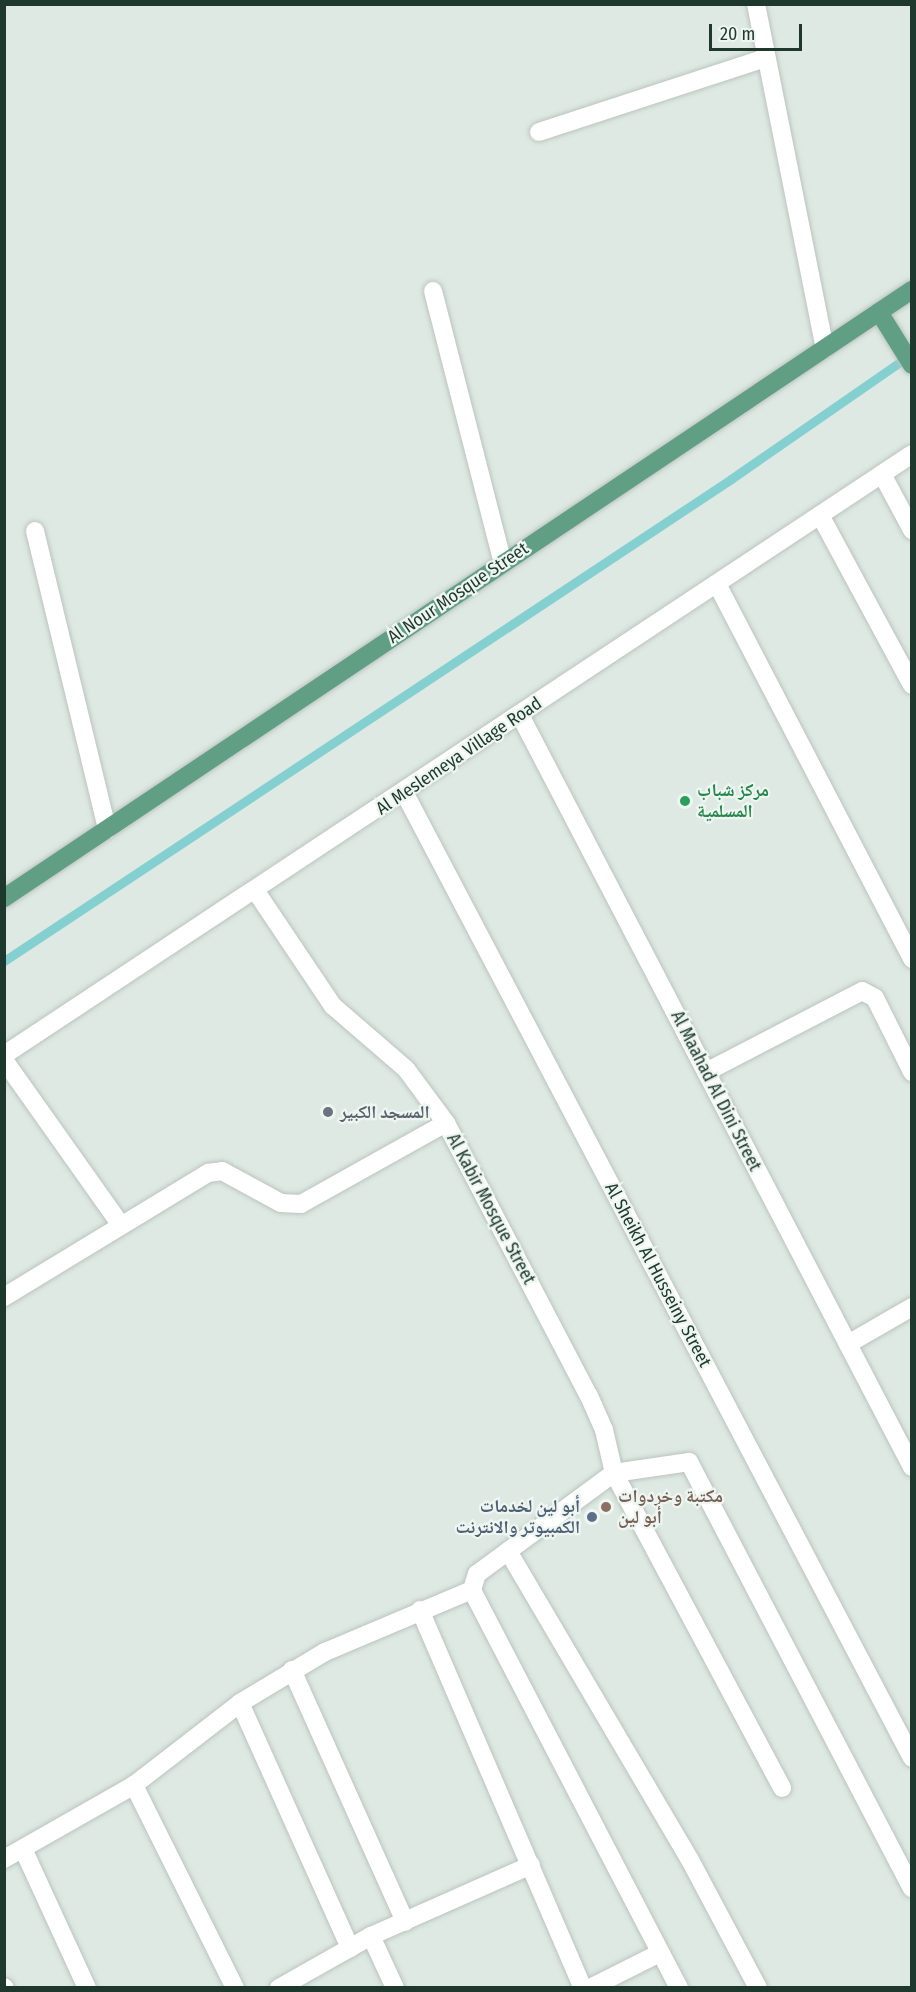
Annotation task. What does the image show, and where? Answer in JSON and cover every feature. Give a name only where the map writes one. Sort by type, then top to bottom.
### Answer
[{"type":"main road","name":"Al Nour Mosque Street","points":[[4,898],[912,290]]},
{"type":"main road","points":[[879,312],[912,365]]},
{"type":"street","points":[[756,4],[825,348]]},
{"type":"street","points":[[539,132],[766,58]]},
{"type":"street","points":[[433,291],[503,563]]},
{"type":"street","name":"Al Meslemeya Village Road","points":[[4,1055],[912,454]]},
{"type":"street","points":[[882,474],[912,530]]},
{"type":"street","points":[[820,515],[912,685]]},
{"type":"street","points":[[35,531],[107,829]]},
{"type":"street","points":[[717,584],[912,959]]},
{"type":"street","name":"Al Maahad Al Dini Street","points":[[520,715],[912,1467]]},
{"type":"street","name":"Al Sheikh Al Husseiny Street","points":[[404,792],[912,1758]]},
{"type":"street","name":"Al Kabir Mosque Street","points":[[255,890],[333,1006],[406,1069],[446,1123],[589,1396],[604,1430],[614,1473],[782,1788]]},
{"type":"street","points":[[706,1072],[862,991],[875,998],[912,1072]]},
{"type":"street","points":[[4,1060],[120,1224]]},
{"type":"street","points":[[4,1297],[120,1224],[214,1171],[231,1175],[281,1203],[314,1200],[446,1123]]},
{"type":"street","points":[[848,1344],[912,1307]]},
{"type":"street","points":[[679,1988],[472,1590],[477,1574],[614,1473],[688,1462],[912,1888]]},
{"type":"street","points":[[508,1551],[690,1860],[758,1988]]},
{"type":"street","points":[[4,1859],[24,1851],[134,1785],[240,1703],[292,1670],[420,1610],[472,1590]]},
{"type":"street","points":[[420,1610],[583,1988]]},
{"type":"street","points":[[292,1670],[405,1922]]},
{"type":"street","points":[[240,1703],[350,1948]]},
{"type":"street","points":[[134,1785],[235,1988]]},
{"type":"street","points":[[24,1851],[87,1988]]},
{"type":"street","points":[[279,1988],[371,1936],[531,1865]]},
{"type":"street","points":[[371,1936],[395,1988]]},
{"type":"street","points":[[590,1988],[660,1953]]},
{"type":"waterway","points":[[4,961],[731,479],[910,355]]},
{"type":"place","name":"مركز شباب المسلمية","points":[[685,801]]},
{"type":"place","name":"المسجد الكبير","points":[[328,1112]]},
{"type":"place","name":"مكتبة وخردوات أبو لين","points":[[606,1507]]},
{"type":"place","name":"أبو لين لخدمات الكمبيوتر والانترنت","points":[[592,1517]]}]
